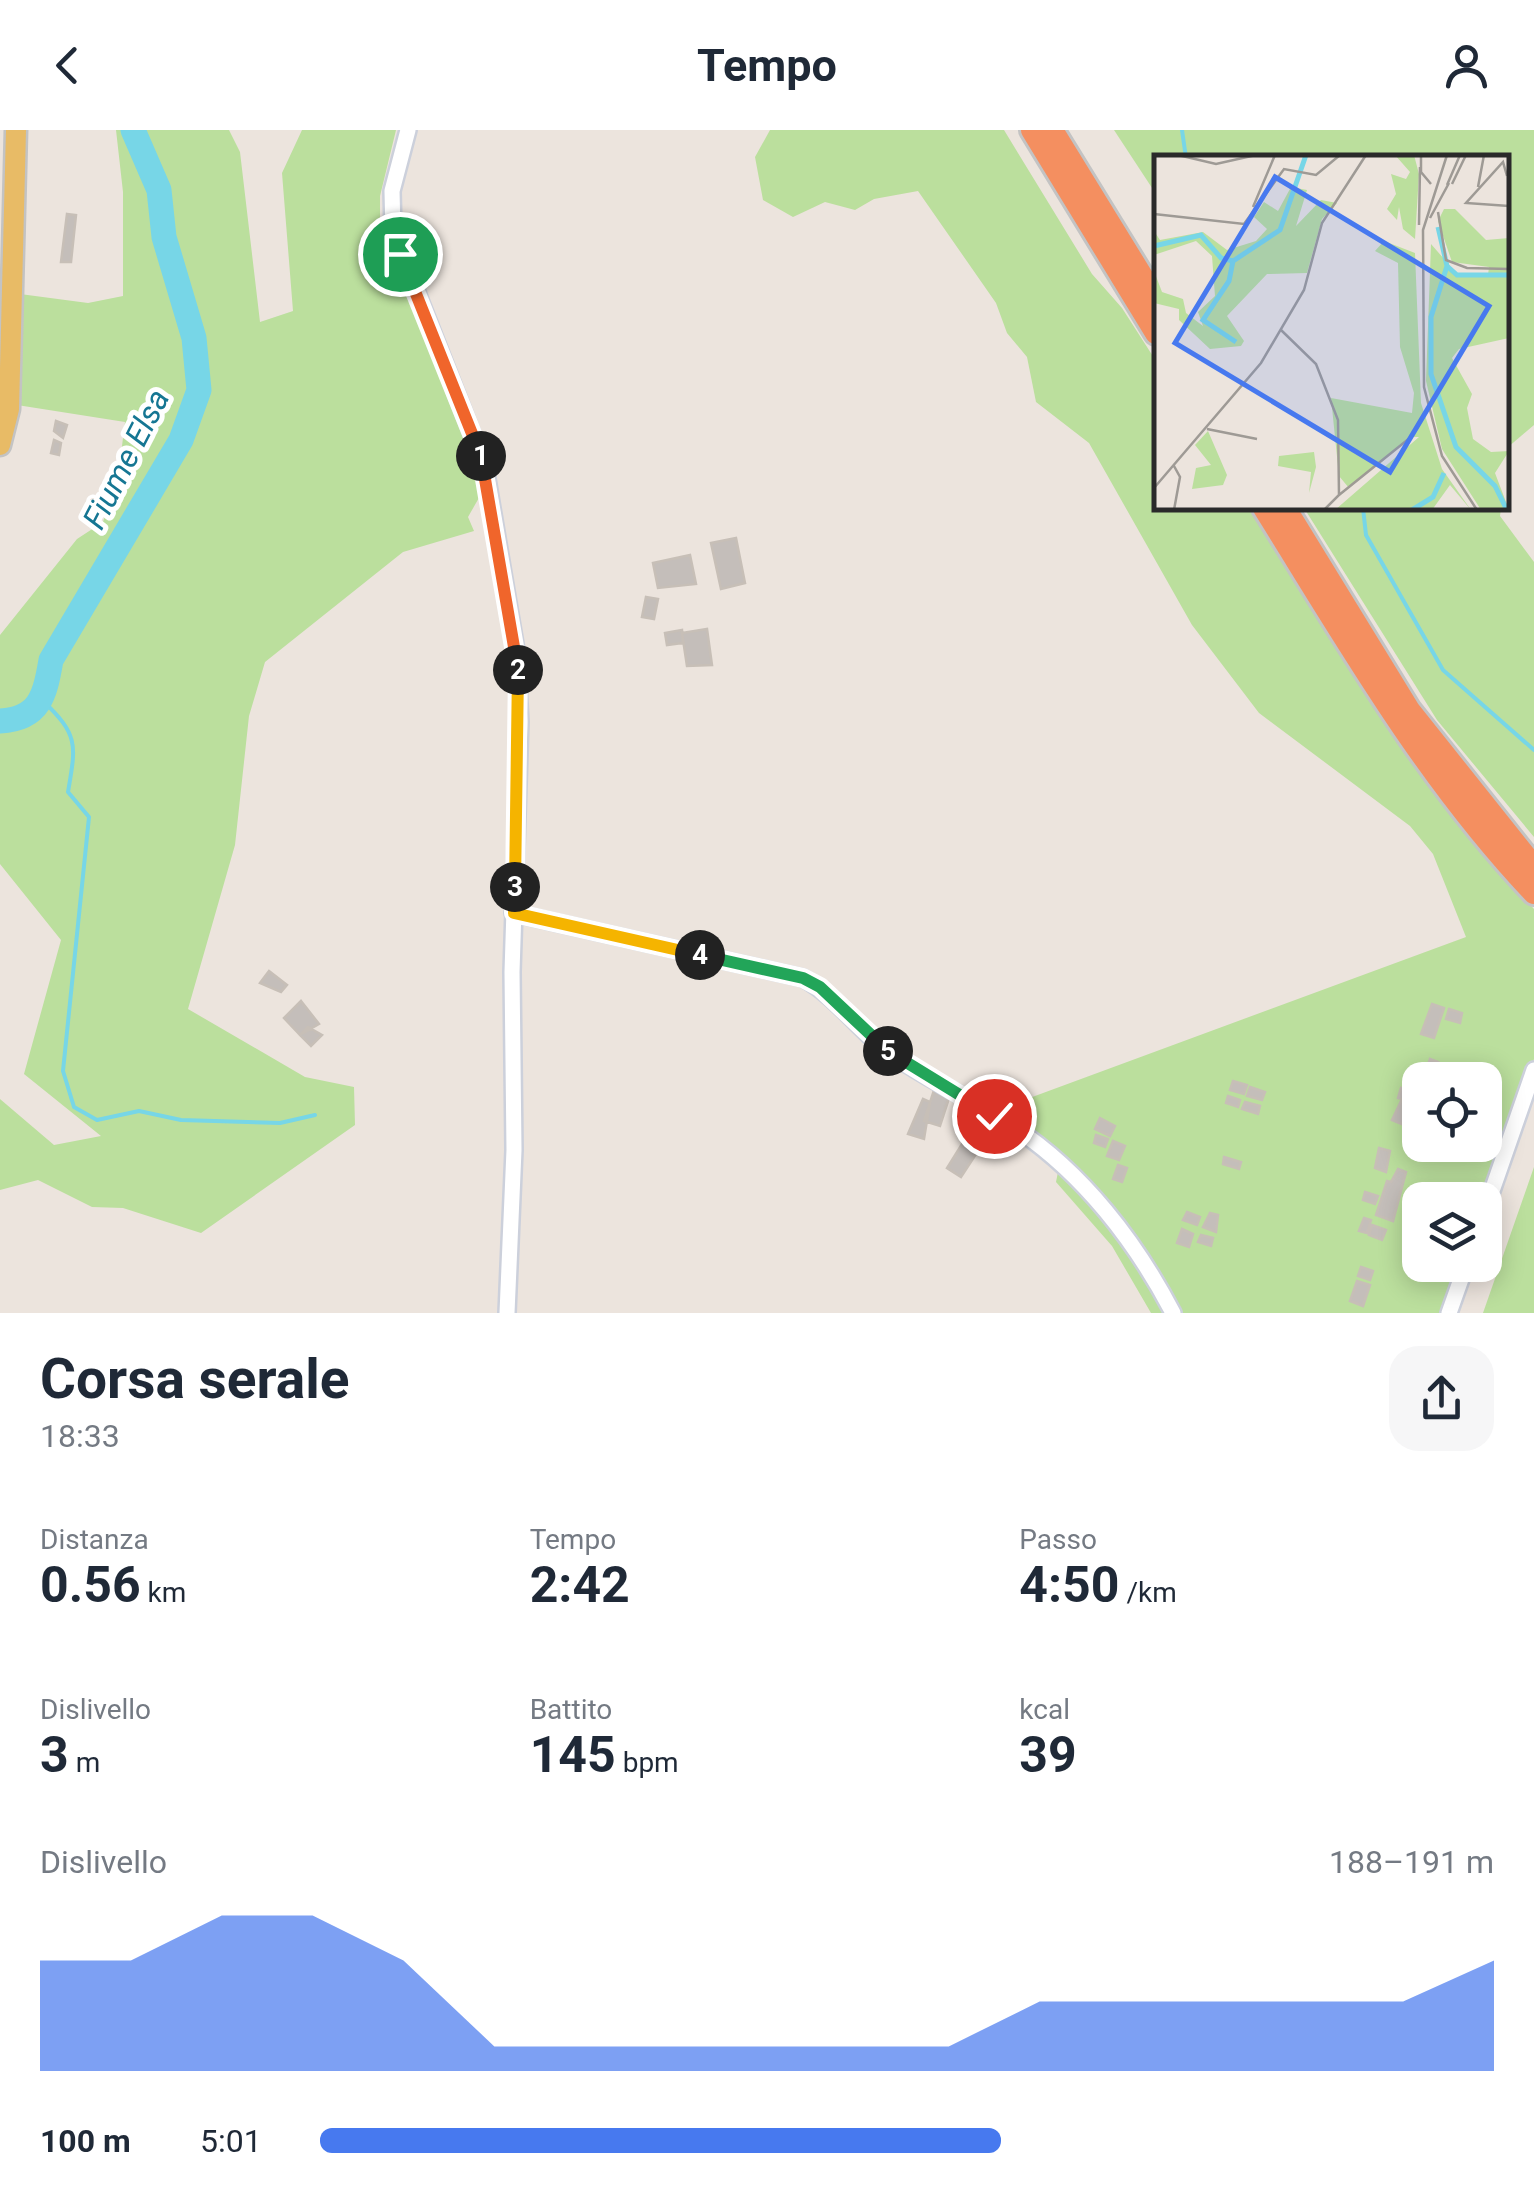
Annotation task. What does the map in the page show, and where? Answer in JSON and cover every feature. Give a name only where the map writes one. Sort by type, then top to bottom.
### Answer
[{"type":"highway","points":[[1018,130],[1104,271],[1132,295]]},
{"type":"highway","points":[[1032,130],[1154,330]]},
{"type":"highway","points":[[1052,130],[1154,296]]},
{"type":"highway","points":[[1068,130],[1154,271]]},
{"type":"highway","points":[[1265,510],[1392,714],[1449,795],[1534,893]]},
{"type":"highway","points":[[1286,510],[1409,710],[1534,868]]},
{"type":"main road","points":[[0,445],[9,409],[16,130]]},
{"type":"street","points":[[408,130],[392,191],[393,231],[480,453],[513,629],[520,722],[514,913],[514,1150],[506,1313]]},
{"type":"street","points":[[514,913],[803,978],[820,987],[893,1056],[1040,1146],[1119,1228],[1151,1271],[1172,1313]]},
{"type":"street","points":[[1495,1182],[1534,1070]]},
{"type":"street","points":[[1449,1313],[1460,1282]]},
{"type":"green space","points":[[116,130],[229,130],[240,152],[260,322],[293,311],[282,173],[302,130],[396,130],[380,196],[380,224],[467,445],[480,496],[468,517],[474,531],[403,552],[265,662],[249,716],[235,845],[188,1009],[305,1077],[354,1087],[355,1125],[201,1233],[123,1208],[92,1207],[38,1180],[0,1190],[0,1099],[54,1145],[101,1136],[24,1074],[61,940],[0,864],[0,635],[77,539],[103,522],[119,470],[125,422],[17,405],[20,294],[88,303],[123,296],[123,192]]},
{"type":"green space","points":[[770,130],[1004,130],[1092,274],[1122,308],[1154,358],[1154,510],[1251,510],[1417,766],[1492,863],[1534,909],[1534,1059],[1502,1151],[1502,1062],[1402,1062],[1402,1162],[1498,1162],[1491,1182],[1402,1182],[1402,1282],[1455,1282],[1444,1313],[1179,1313],[1126,1228],[994,1111],[1466,937],[1433,854],[1410,826],[1259,713],[1192,625],[1089,443],[1036,402],[1027,357],[1007,333],[996,303],[918,191],[874,199],[855,210],[825,202],[793,217],[763,200],[755,157]]},
{"type":"green space","points":[[1114,130],[1534,130],[1534,425],[1509,446],[1509,155],[1154,155],[1154,191]]},
{"type":"green space","points":[[1305,510],[1501,510],[1500,516],[1534,562],[1534,837],[1437,720]]},
{"type":"green space","points":[[1534,1167],[1534,1313],[1483,1313],[1494,1282],[1502,1282],[1502,1259]]},
{"type":"green space","points":[[1058,1172],[1116,1238],[1163,1313],[1151,1313],[1112,1246],[1056,1182]]},
{"type":"building","points":[[67,214],[76,215],[71,262],[61,262]]},
{"type":"building","points":[[56,421],[67,425],[63,438],[54,431]]},
{"type":"building","points":[[54,440],[61,443],[59,455],[51,453]]},
{"type":"building","points":[[736,538],[745,583],[721,589],[711,543]]},
{"type":"building","points":[[690,555],[696,584],[658,588],[653,563]]},
{"type":"building","points":[[646,597],[658,599],[654,619],[642,617]]},
{"type":"building","points":[[707,629],[712,665],[687,666],[682,633]]},
{"type":"building","points":[[682,630],[683,643],[667,645],[665,633]]},
{"type":"building","points":[[269,971],[287,985],[281,992],[260,983]]},
{"type":"building","points":[[301,1001],[319,1024],[300,1035],[284,1018]]},
{"type":"building","points":[[1432,1004],[1444,1008],[1434,1038],[1421,1034]]},
{"type":"building","points":[[1449,1009],[1462,1013],[1460,1023],[1446,1019]]},
{"type":"building","points":[[308,1027],[322,1035],[311,1046],[300,1035]]},
{"type":"building","points":[[1233,1081],[1247,1085],[1244,1094],[1230,1090]]},
{"type":"building","points":[[935,1087],[951,1092],[940,1126],[924,1121]]},
{"type":"building","points":[[1250,1087],[1265,1092],[1262,1100],[1247,1096]]},
{"type":"building","points":[[1228,1096],[1240,1100],[1238,1107],[1226,1103]]},
{"type":"building","points":[[923,1099],[930,1102],[924,1139],[908,1134]]},
{"type":"building","points":[[1402,1099],[1402,1124],[1392,1120]]},
{"type":"building","points":[[1245,1102],[1260,1106],[1258,1114],[1242,1109]]},
{"type":"building","points":[[1100,1118],[1115,1126],[1110,1136],[1095,1129]]},
{"type":"building","points":[[1096,1135],[1108,1139],[1105,1147],[1094,1143]]},
{"type":"building","points":[[967,1136],[982,1145],[961,1177],[947,1168]]},
{"type":"building","points":[[1113,1141],[1125,1146],[1119,1160],[1107,1156]]},
{"type":"building","points":[[1379,1148],[1390,1151],[1386,1172],[1375,1168]]},
{"type":"building","points":[[1224,1157],[1241,1162],[1239,1169],[1223,1164]]},
{"type":"building","points":[[1118,1165],[1127,1168],[1122,1182],[1113,1179]]},
{"type":"building","points":[[1398,1169],[1406,1172],[1393,1221],[1376,1215],[1387,1181],[1391,1182]]},
{"type":"building","points":[[1365,1192],[1378,1196],[1375,1204],[1363,1200]]},
{"type":"building","points":[[1187,1212],[1200,1217],[1197,1225],[1183,1220]]},
{"type":"building","points":[[1210,1213],[1218,1215],[1216,1232],[1203,1227]]},
{"type":"building","points":[[1364,1218],[1371,1220],[1367,1233],[1359,1231]]},
{"type":"building","points":[[1372,1225],[1386,1230],[1382,1240],[1369,1235]]},
{"type":"building","points":[[1182,1229],[1193,1234],[1189,1247],[1177,1243]]},
{"type":"building","points":[[1201,1235],[1213,1238],[1211,1246],[1198,1242]]},
{"type":"building","points":[[1361,1267],[1373,1271],[1370,1280],[1358,1276]]},
{"type":"building","points":[[1357,1281],[1370,1285],[1363,1306],[1350,1301]]},
{"type":"waterway","name":"Fiume Elsa","points":[[0,721],[24,716],[38,703],[51,660],[181,440],[199,390],[194,338],[164,237],[159,190],[133,130]]},
{"type":"waterway","points":[[1182,130],[1186,155]]},
{"type":"waterway","points":[[1363,510],[1366,535],[1443,670],[1534,750]]},
{"type":"waterway","points":[[43,701],[69,732],[73,763],[68,792],[89,817],[63,1071],[74,1107],[97,1120],[139,1111],[181,1120],[280,1123],[315,1115]]},
{"type":"route","points":[[400,254],[480,453],[506,580],[520,690],[514,913],[803,978],[820,987],[893,1056],[994,1116]]}]
